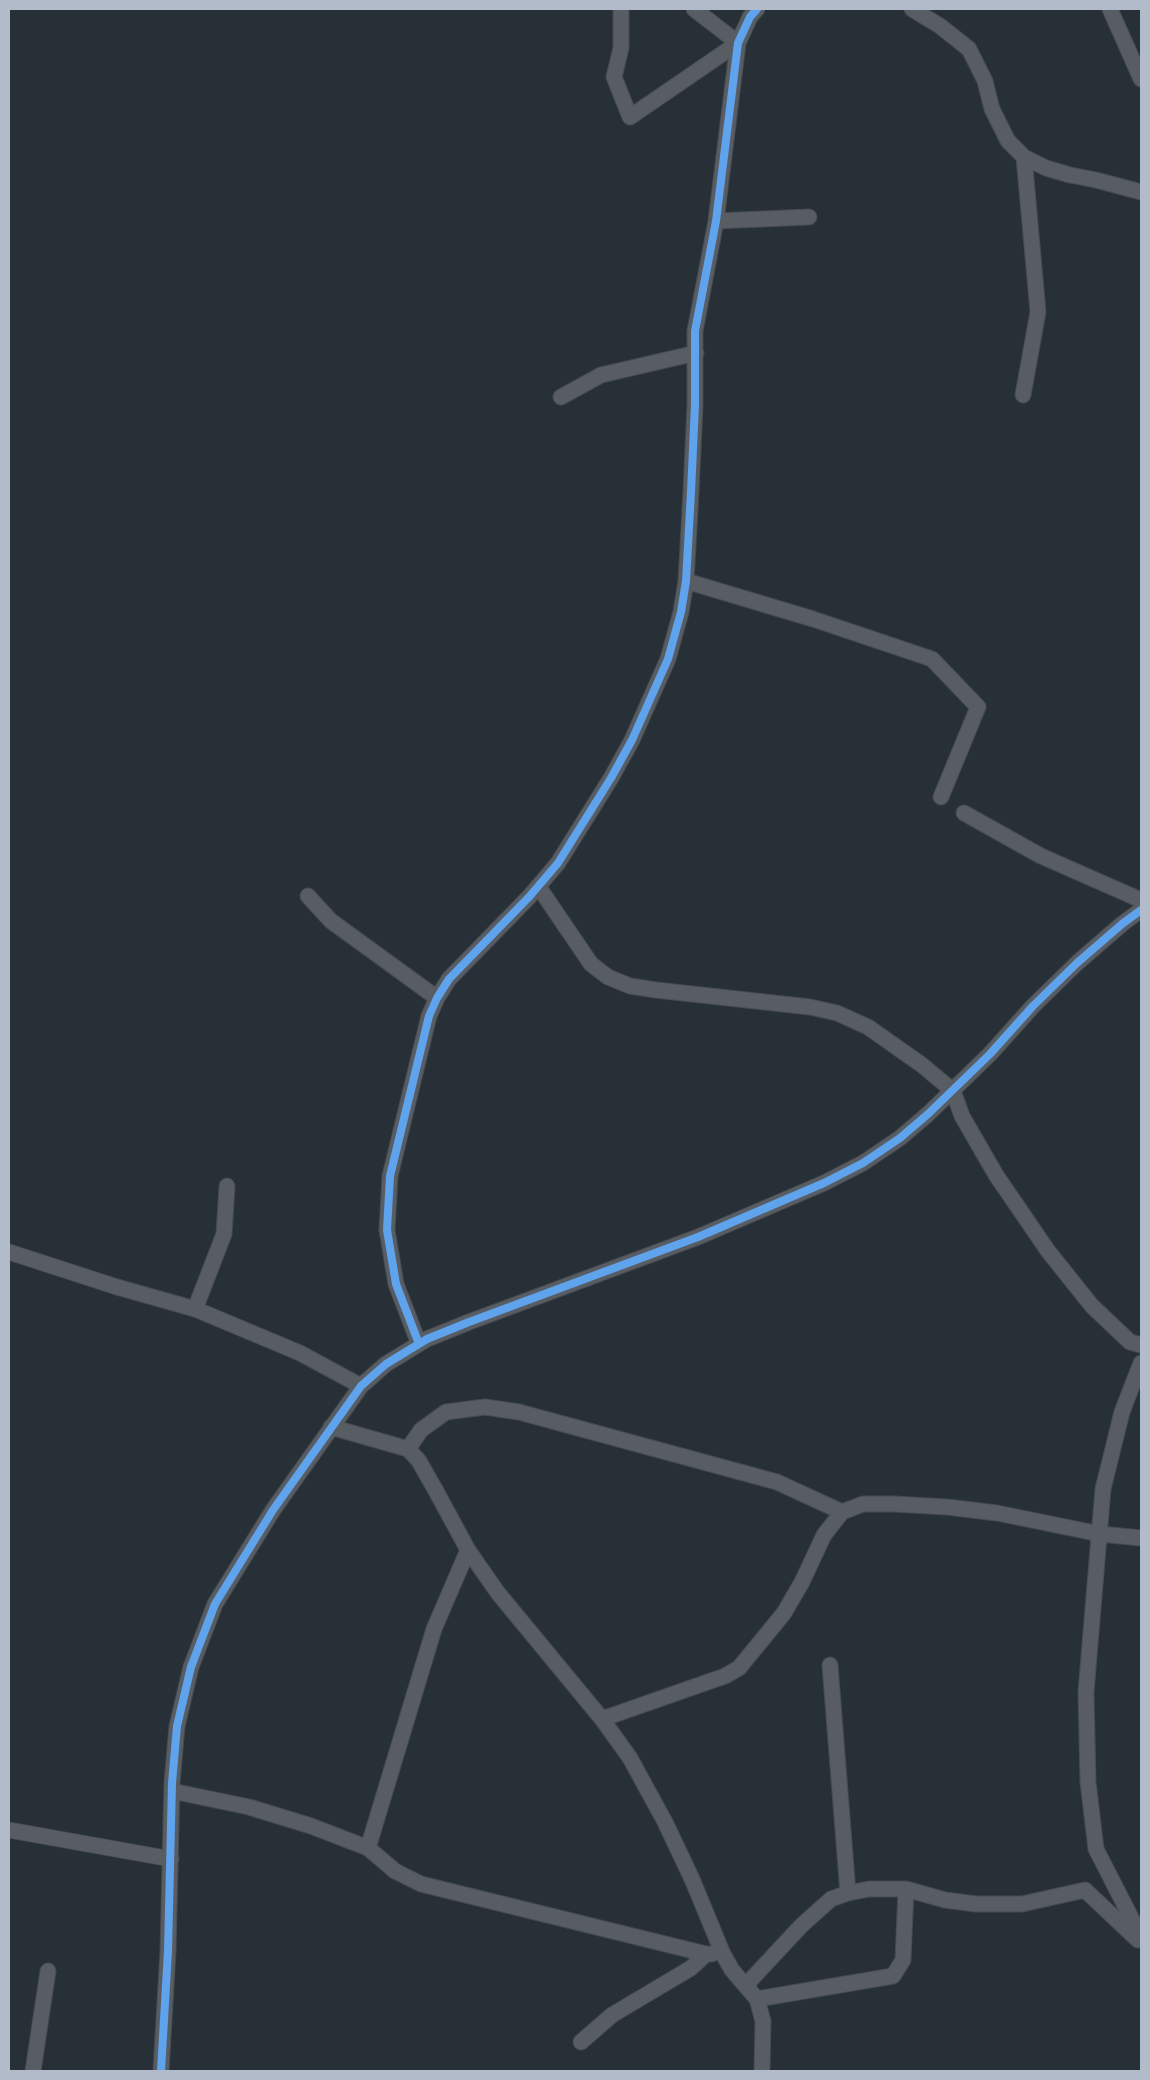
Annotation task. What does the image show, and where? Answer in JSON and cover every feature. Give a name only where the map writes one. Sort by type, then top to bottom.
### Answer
[{"type":"street","points":[[620,9],[620,48],[614,77],[630,117],[738,43]]},
{"type":"street","points":[[694,9],[738,43]]},
{"type":"street","points":[[419,1344],[396,1284],[387,1230],[390,1176],[429,1016],[437,998],[449,979],[558,863],[611,778],[632,740],[668,659],[682,612],[686,580],[695,405],[695,331],[716,221],[738,43],[750,17],[758,9]]},
{"type":"street","points":[[912,9],[940,26],[969,49],[985,81],[992,109],[1008,141],[1024,157],[1046,168],[1141,192]]},
{"type":"street","points":[[1110,9],[1141,79]]},
{"type":"street","points":[[1023,395],[1038,312],[1024,157]]},
{"type":"street","points":[[716,221],[809,217]]},
{"type":"street","points":[[561,397],[601,375],[696,353]]},
{"type":"street","points":[[686,580],[932,659],[978,707],[941,797]]},
{"type":"street","points":[[964,813],[1041,856],[1141,900]]},
{"type":"street","points":[[538,886],[591,964],[608,977],[630,986],[647,989],[780,1003],[837,1013],[868,1027],[898,1047],[953,1091],[962,1116],[996,1175],[1048,1251],[1092,1306],[1130,1342],[1141,1345]]},
{"type":"street","points":[[308,896],[331,920],[437,998]]},
{"type":"street","points":[[161,2071],[171,1859],[172,1791],[178,1726],[191,1667],[215,1604],[273,1510],[361,1386],[386,1364],[419,1344],[469,1322],[698,1237],[824,1183],[863,1163],[900,1138],[953,1091],[1077,962],[1141,910]]},
{"type":"street","points":[[195,1309],[224,1234],[227,1186]]},
{"type":"street","points":[[9,1252],[117,1287],[195,1309],[300,1352],[361,1386]]},
{"type":"street","points":[[1141,1363],[1122,1412],[1103,1489],[1086,1692],[1088,1782],[1096,1849],[1141,1937]]},
{"type":"street","points":[[408,1449],[421,1430],[446,1412],[485,1407],[519,1412],[777,1482],[842,1512]]},
{"type":"street","points":[[331,1427],[408,1449],[419,1462],[468,1550],[498,1593],[602,1719],[630,1758],[665,1822],[692,1879],[723,1954],[732,1970],[757,2000],[763,2021],[762,2071]]},
{"type":"street","points":[[602,1719],[725,1676],[740,1668],[784,1614],[802,1582],[824,1535],[842,1512],[863,1504],[947,1507],[1035,1520],[1100,1534],[1141,1538]]},
{"type":"street","points":[[368,1848],[434,1629],[468,1550]]},
{"type":"street","points":[[830,1665],[848,1893]]},
{"type":"street","points":[[172,1791],[249,1807],[292,1820],[368,1848],[395,1871],[421,1884],[706,1954],[723,1954]]},
{"type":"street","points":[[9,1830],[171,1859]]},
{"type":"street","points":[[746,1985],[807,1921],[831,1899],[869,1889],[906,1889],[945,1900],[976,1904],[1022,1904],[1085,1890],[1141,1942]]},
{"type":"street","points":[[757,2000],[893,1976],[903,1960],[906,1889]]},
{"type":"street","points":[[581,2042],[612,2014],[691,1968],[706,1954]]},
{"type":"street","points":[[33,2071],[48,1972]]},
{"type":"cycle path","points":[[419,1344],[396,1284],[387,1230],[390,1176],[429,1016],[437,998],[449,979],[529,897],[558,863],[611,778],[632,740],[668,659],[681,612],[686,581],[691,492],[695,405],[695,331],[716,221],[738,43],[750,17],[757,9]]},
{"type":"cycle path","points":[[161,2071],[168,1951],[172,1783],[177,1726],[191,1667],[215,1604],[273,1510],[361,1386],[386,1364],[427,1339],[698,1237],[824,1183],[863,1163],[900,1138],[928,1114],[990,1054],[1033,1006],[1077,963],[1141,910]]}]
